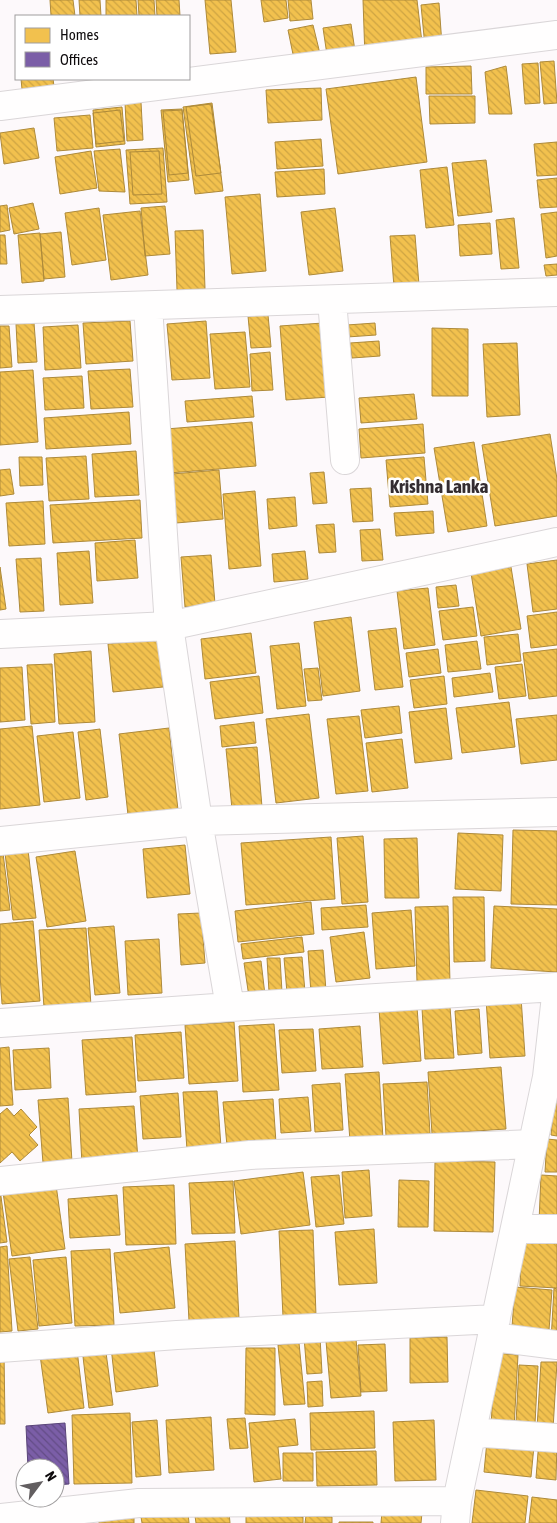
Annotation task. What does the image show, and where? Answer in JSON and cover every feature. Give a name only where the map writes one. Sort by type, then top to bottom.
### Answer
[{"type":"street","points":[[0,106],[557,35]]},
{"type":"street","points":[[0,310],[557,292]]},
{"type":"street","points":[[332,300],[345,460]]},
{"type":"street","points":[[148,306],[169,626],[198,822],[230,1007]]},
{"type":"street","points":[[0,634],[169,626],[557,542]]},
{"type":"street","points":[[0,842],[198,822],[557,812]]},
{"type":"street","points":[[0,1023],[556,987],[552,1078],[533,1144],[456,1512],[139,1503],[0,1518]]},
{"type":"street","points":[[0,1181],[250,1155],[533,1144]]},
{"type":"street","points":[[515,1229],[557,1229]]},
{"type":"street","points":[[0,1348],[177,1335],[494,1328],[557,1345]]},
{"type":"street","points":[[471,1436],[484,1433],[557,1438]]},
{"type":"building: Homes","points":[[50,0],[73,0],[75,15],[51,15]]},
{"type":"building: Homes","points":[[79,0],[100,0],[101,15],[80,15]]},
{"type":"building: Homes","points":[[106,0],[136,0],[137,15],[106,15]]},
{"type":"building: Homes","points":[[138,0],[154,0],[155,15],[139,15]]},
{"type":"building: Homes","points":[[156,0],[179,0],[180,15],[157,15]]},
{"type":"building: Homes","points":[[205,0],[231,0],[236,52],[210,54]]},
{"type":"building: Homes","points":[[261,0],[286,0],[288,18],[264,22]]},
{"type":"building: Homes","points":[[288,0],[311,0],[313,19],[290,21]]},
{"type":"building: Homes","points":[[363,0],[417,0],[423,51],[365,58]]},
{"type":"building: Homes","points":[[439,3],[442,45],[425,47],[421,5]]},
{"type":"building: Homes","points":[[351,24],[355,51],[327,55],[323,28]]},
{"type":"building: Homes","points":[[313,25],[321,58],[295,64],[288,30]]},
{"type":"building: Homes","points":[[554,61],[557,103],[544,104],[540,62]]},
{"type":"building: Homes","points":[[538,63],[540,103],[525,104],[522,64]]},
{"type":"building: Homes","points":[[471,66],[472,94],[426,94],[426,67]]},
{"type":"building: Homes","points":[[506,66],[512,114],[489,114],[485,72]]},
{"type":"building: Homes","points":[[416,77],[427,162],[338,174],[326,89]]},
{"type":"building: Homes","points":[[21,80],[53,80],[54,86],[22,89]]},
{"type":"building: Homes","points":[[321,88],[322,120],[268,123],[266,90]]},
{"type":"building: Homes","points":[[429,96],[475,96],[475,123],[430,124]]},
{"type":"building: Homes","points":[[141,102],[143,140],[127,141],[125,103]]},
{"type":"building: Homes","points":[[212,103],[223,191],[195,194],[183,107]]},
{"type":"building: Homes","points":[[211,104],[221,173],[196,176],[186,107]]},
{"type":"building: Homes","points":[[122,107],[125,144],[96,147],[93,110]]},
{"type":"building: Homes","points":[[182,109],[189,180],[168,182],[161,110]]},
{"type":"building: Homes","points":[[120,110],[124,141],[96,144],[93,113]]},
{"type":"building: Homes","points":[[182,110],[188,173],[169,175],[163,111]]},
{"type":"building: Homes","points":[[90,115],[93,148],[57,151],[54,118]]},
{"type":"building: Homes","points":[[34,128],[39,158],[4,164],[0,133]]},
{"type":"building: Homes","points":[[321,139],[323,166],[277,169],[275,142]]},
{"type":"building: Homes","points":[[557,142],[557,175],[537,176],[534,144]]},
{"type":"building: Homes","points":[[163,148],[167,202],[130,204],[126,150]]},
{"type":"building: Homes","points":[[120,149],[125,192],[99,191],[94,151]]},
{"type":"building: Homes","points":[[91,151],[97,188],[60,194],[55,157]]},
{"type":"building: Homes","points":[[159,151],[162,194],[133,195],[130,152]]},
{"type":"building: Homes","points":[[486,160],[492,212],[458,216],[452,163]]},
{"type":"building: Homes","points":[[447,167],[454,225],[426,228],[420,170]]},
{"type":"building: Homes","points":[[324,169],[325,194],[277,197],[275,172]]},
{"type":"building: Homes","points":[[557,178],[557,207],[540,208],[537,180]]},
{"type":"building: Homes","points":[[260,194],[266,271],[232,274],[225,197]]},
{"type":"building: Homes","points":[[33,203],[39,229],[14,234],[9,208]]},
{"type":"building: Homes","points":[[7,205],[10,230],[0,232],[0,206]]},
{"type":"building: Homes","points":[[165,206],[170,254],[145,256],[141,208]]},
{"type":"building: Homes","points":[[99,208],[106,260],[72,265],[65,213]]},
{"type":"building: Homes","points":[[335,208],[343,271],[309,275],[301,212]]},
{"type":"building: Homes","points":[[140,211],[148,275],[111,280],[103,215]]},
{"type":"building: Homes","points":[[557,212],[557,256],[546,258],[541,214]]},
{"type":"building: Homes","points":[[514,218],[519,268],[501,269],[496,220]]},
{"type":"building: Homes","points":[[490,223],[492,254],[460,256],[458,225]]},
{"type":"building: Homes","points":[[203,230],[205,289],[177,290],[175,231]]},
{"type":"building: Homes","points":[[61,232],[65,277],[44,279],[40,234]]},
{"type":"building: Homes","points":[[40,233],[44,281],[22,283],[18,235]]},
{"type":"building: Homes","points":[[0,235],[5,235],[7,264],[0,264]]},
{"type":"building: Homes","points":[[415,235],[419,285],[394,287],[390,236]]},
{"type":"building: Homes","points":[[557,264],[557,275],[546,276],[544,265]]},
{"type":"building: Homes","points":[[268,315],[271,347],[251,348],[248,316]]},
{"type":"building: Homes","points":[[130,321],[133,361],[86,364],[83,323]]},
{"type":"building: Homes","points":[[206,321],[210,378],[172,380],[167,324]]},
{"type":"building: Homes","points":[[34,323],[37,362],[18,363],[16,324]]},
{"type":"building: Homes","points":[[323,323],[329,397],[286,400],[280,326]]},
{"type":"building: Homes","points":[[375,323],[376,335],[347,337],[347,325]]},
{"type":"building: Homes","points":[[78,325],[81,368],[45,370],[43,327]]},
{"type":"building: Homes","points":[[0,326],[9,326],[12,367],[0,368]]},
{"type":"building: Homes","points":[[432,328],[468,329],[468,396],[432,396]]},
{"type":"building: Homes","points":[[245,332],[250,387],[215,389],[210,334]]},
{"type":"building: Homes","points":[[379,341],[380,356],[352,358],[350,343]]},
{"type":"building: Homes","points":[[517,343],[520,415],[487,417],[483,344]]},
{"type":"building: Homes","points":[[270,352],[273,390],[252,391],[250,354]]},
{"type":"building: Homes","points":[[130,369],[133,407],[91,409],[88,371]]},
{"type":"building: Homes","points":[[33,370],[38,442],[0,445],[0,372]]},
{"type":"building: Homes","points":[[82,376],[84,408],[45,410],[43,378]]},
{"type":"building: Homes","points":[[414,394],[417,419],[361,423],[359,398]]},
{"type":"building: Homes","points":[[252,396],[254,417],[187,422],[185,401]]},
{"type":"building: Homes","points":[[129,412],[131,444],[46,449],[44,418]]},
{"type":"building: Homes","points":[[252,422],[256,466],[169,473],[166,429]]},
{"type":"building: Homes","points":[[423,424],[425,453],[361,458],[359,429]]},
{"type":"building: Homes","points":[[550,434],[557,479],[557,516],[495,526],[482,445]]},
{"type":"building: Homes","points":[[474,442],[487,526],[448,532],[434,448]]},
{"type":"building: Homes","points":[[136,451],[139,495],[95,497],[92,454]]},
{"type":"building: Homes","points":[[86,456],[89,499],[49,501],[46,458]]},
{"type":"building: Homes","points":[[19,457],[42,457],[43,485],[20,486]]},
{"type":"building: Homes","points":[[424,457],[428,504],[390,507],[386,460]]},
{"type":"building: Homes","points":[[10,469],[14,494],[0,496],[0,470]]},
{"type":"building: Homes","points":[[219,470],[223,519],[176,523],[172,474]]},
{"type":"building: Homes","points":[[324,472],[327,503],[313,504],[310,473]]},
{"type":"building: Homes","points":[[371,488],[373,521],[353,522],[350,489]]},
{"type":"building: Homes","points":[[255,491],[261,566],[229,569],[223,494]]},
{"type":"building: Homes","points":[[295,497],[297,526],[269,529],[267,499]]},
{"type":"building: Homes","points":[[140,500],[142,538],[53,543],[50,505]]},
{"type":"building: Homes","points":[[43,501],[45,544],[9,546],[6,503]]},
{"type":"building: Homes","points":[[433,511],[434,533],[396,536],[394,513]]},
{"type":"building: Homes","points":[[334,524],[336,552],[319,553],[316,525]]},
{"type":"building: Homes","points":[[380,529],[383,560],[362,561],[360,530]]},
{"type":"building: Homes","points":[[135,540],[138,578],[97,581],[95,543]]},
{"type":"building: Homes","points":[[89,551],[93,603],[60,605],[57,553]]},
{"type":"building: Homes","points":[[305,551],[308,579],[274,582],[272,554]]},
{"type":"building: Homes","points":[[211,555],[215,604],[185,607],[181,557]]},
{"type":"building: Homes","points":[[41,558],[44,611],[20,612],[16,559]]},
{"type":"building: Homes","points":[[557,560],[557,609],[533,612],[527,564]]},
{"type":"building: Homes","points":[[0,567],[6,609],[0,610]]},
{"type":"building: Homes","points":[[511,567],[521,629],[481,636],[471,573]]},
{"type":"building: Homes","points":[[456,585],[459,606],[438,608],[436,587]]},
{"type":"building: Homes","points":[[428,588],[435,645],[404,649],[397,591]]},
{"type":"building: Homes","points":[[473,607],[477,636],[443,640],[439,611]]},
{"type":"building: Homes","points":[[557,612],[557,645],[531,648],[527,616]]},
{"type":"building: Homes","points":[[351,617],[360,691],[323,696],[314,622]]},
{"type":"building: Homes","points":[[396,628],[403,687],[375,690],[368,631]]},
{"type":"building: Homes","points":[[251,633],[256,673],[205,679],[201,639]]},
{"type":"building: Homes","points":[[518,634],[521,661],[487,665],[484,637]]},
{"type":"building: Homes","points":[[158,639],[163,687],[113,692],[108,644]]},
{"type":"building: Homes","points":[[477,641],[481,669],[448,672],[445,645]]},
{"type":"building: Homes","points":[[299,643],[306,706],[277,709],[270,646]]},
{"type":"building: Homes","points":[[438,649],[441,673],[409,677],[406,653]]},
{"type":"building: Homes","points":[[557,649],[557,696],[529,699],[523,653]]},
{"type":"building: Homes","points":[[91,651],[95,722],[59,724],[54,654]]},
{"type":"building: Homes","points":[[52,664],[55,722],[31,724],[27,665]]},
{"type":"building: Homes","points":[[522,664],[526,696],[499,699],[495,667]]},
{"type":"building: Homes","points":[[22,667],[25,720],[0,722],[0,668]]},
{"type":"building: Homes","points":[[318,668],[322,700],[308,701],[304,669]]},
{"type":"building: Homes","points":[[490,673],[493,692],[454,697],[452,678]]},
{"type":"building: Homes","points":[[259,676],[263,713],[215,719],[210,682]]},
{"type":"building: Homes","points":[[444,676],[447,704],[414,708],[410,680]]},
{"type":"building: Homes","points":[[509,702],[515,747],[462,753],[456,708]]},
{"type":"building: Homes","points":[[399,706],[402,733],[365,738],[361,710]]},
{"type":"building: Homes","points":[[446,708],[452,759],[415,763],[409,712]]},
{"type":"building: Homes","points":[[309,714],[319,798],[276,803],[266,719]]},
{"type":"building: Homes","points":[[557,715],[557,760],[521,764],[516,719]]},
{"type":"building: Homes","points":[[359,716],[368,791],[336,794],[327,719]]},
{"type":"building: Homes","points":[[254,722],[256,743],[222,747],[220,726]]},
{"type":"building: Homes","points":[[32,726],[40,805],[0,809],[0,729]]},
{"type":"building: Homes","points":[[169,728],[178,810],[128,815],[119,734]]},
{"type":"building: Homes","points":[[100,729],[108,797],[86,800],[78,732]]},
{"type":"building: Homes","points":[[73,732],[80,798],[44,802],[37,736]]},
{"type":"building: Homes","points":[[402,739],[408,788],[372,792],[366,743]]},
{"type":"building: Homes","points":[[257,747],[262,807],[232,809],[226,749]]},
{"type":"building: Homes","points":[[513,830],[557,831],[557,905],[511,904]]},
{"type":"building: Homes","points":[[458,833],[503,835],[501,891],[455,889]]},
{"type":"building: Homes","points":[[363,836],[368,902],[342,904],[337,838]]},
{"type":"building: Homes","points":[[331,837],[335,899],[246,905],[241,843]]},
{"type":"building: Homes","points":[[417,838],[419,898],[385,898],[384,839]]},
{"type":"building: Homes","points":[[185,845],[190,894],[147,898],[143,849]]},
{"type":"building: Homes","points":[[28,850],[36,918],[13,920],[5,853]]},
{"type":"building: Homes","points":[[75,851],[86,921],[47,927],[36,857]]},
{"type":"building: Homes","points":[[3,853],[10,910],[0,911],[0,854]]},
{"type":"building: Homes","points":[[453,897],[484,897],[485,961],[454,962]]},
{"type":"building: Homes","points":[[311,902],[314,934],[238,942],[235,911]]},
{"type":"building: Homes","points":[[366,905],[368,927],[322,930],[321,908]]},
{"type":"building: Homes","points":[[448,906],[450,983],[417,983],[415,907]]},
{"type":"building: Homes","points":[[494,906],[557,909],[557,972],[491,968]]},
{"type":"building: Homes","points":[[411,910],[415,966],[376,969],[372,913]]},
{"type":"building: Homes","points":[[201,913],[205,963],[181,965],[178,914]]},
{"type":"building: Homes","points":[[33,921],[40,1001],[2,1004],[0,924]]},
{"type":"building: Homes","points":[[114,926],[120,993],[95,995],[88,928]]},
{"type":"building: Homes","points":[[86,928],[91,1006],[44,1008],[39,930]]},
{"type":"building: Homes","points":[[364,932],[370,978],[336,982],[330,937]]},
{"type":"building: Homes","points":[[302,937],[304,952],[243,959],[241,944]]},
{"type":"building: Homes","points":[[159,939],[162,993],[128,995],[125,941]]},
{"type":"building: Homes","points":[[323,950],[326,991],[311,993],[308,951]]},
{"type":"building: Homes","points":[[302,957],[305,992],[287,993],[284,958]]},
{"type":"building: Homes","points":[[267,958],[280,958],[282,992],[269,992]]},
{"type":"building: Homes","points":[[261,961],[265,995],[249,997],[244,963]]},
{"type":"building: Homes","points":[[521,997],[525,1056],[490,1058],[486,999]]},
{"type":"building: Homes","points":[[417,1007],[421,1061],[383,1064],[379,1009]]},
{"type":"building: Homes","points":[[450,1007],[454,1058],[425,1059],[422,1008]]},
{"type":"building: Homes","points":[[479,1009],[482,1053],[458,1055],[455,1011]]},
{"type":"building: Homes","points":[[234,1022],[238,1081],[189,1084],[185,1025]]},
{"type":"building: Homes","points":[[274,1024],[279,1090],[243,1092],[239,1026]]},
{"type":"building: Homes","points":[[360,1026],[363,1067],[322,1069],[319,1029]]},
{"type":"building: Homes","points":[[313,1029],[316,1071],[282,1073],[279,1030]]},
{"type":"building: Homes","points":[[181,1032],[184,1078],[138,1081],[135,1035]]},
{"type":"building: Homes","points":[[132,1037],[136,1092],[86,1095],[82,1040]]},
{"type":"building: Homes","points":[[9,1047],[13,1105],[0,1106],[0,1048]]},
{"type":"building: Homes","points":[[49,1048],[51,1088],[15,1090],[13,1050]]},
{"type":"building: Homes","points":[[501,1067],[506,1129],[432,1134],[428,1072]]},
{"type":"building: Homes","points":[[379,1072],[383,1139],[350,1141],[345,1074]]},
{"type":"building: Homes","points":[[427,1082],[430,1134],[386,1136],[383,1084]]},
{"type":"building: Homes","points":[[557,1082],[557,1136],[551,1135]]},
{"type":"building: Homes","points":[[340,1083],[343,1130],[315,1132],[312,1085]]},
{"type":"building: Homes","points":[[217,1091],[221,1147],[187,1150],[183,1092]]},
{"type":"building: Homes","points":[[178,1093],[181,1137],[143,1139],[140,1096]]},
{"type":"building: Homes","points":[[308,1097],[311,1131],[281,1133],[279,1099]]},
{"type":"building: Homes","points":[[68,1098],[72,1162],[43,1163],[38,1100]]},
{"type":"building: Homes","points":[[273,1099],[276,1143],[227,1146],[223,1102]]},
{"type":"building: Homes","points":[[134,1106],[138,1160],[82,1164],[79,1109]]},
{"type":"building: Homes","points":[[7,1108],[14,1116],[21,1109],[37,1127],[29,1135],[38,1145],[20,1161],[12,1152],[0,1163],[0,1114]]},
{"type":"building: Homes","points":[[547,1139],[557,1140],[557,1172],[545,1172]]},
{"type":"building: Homes","points":[[435,1161],[495,1162],[493,1232],[434,1231]]},
{"type":"building: Homes","points":[[369,1170],[372,1216],[345,1218],[342,1172]]},
{"type":"building: Homes","points":[[303,1172],[310,1225],[241,1234],[234,1181]]},
{"type":"building: Homes","points":[[339,1175],[344,1224],[316,1227],[311,1177]]},
{"type":"building: Homes","points":[[541,1175],[557,1176],[557,1223],[539,1222]]},
{"type":"building: Homes","points":[[399,1180],[429,1181],[428,1227],[398,1227]]},
{"type":"building: Homes","points":[[233,1181],[235,1233],[192,1234],[189,1183]]},
{"type":"building: Homes","points":[[56,1185],[65,1249],[12,1256],[3,1192]]},
{"type":"building: Homes","points":[[174,1185],[176,1244],[126,1245],[123,1187]]},
{"type":"building: Homes","points":[[0,1189],[7,1242],[0,1243]]},
{"type":"building: Homes","points":[[117,1195],[120,1235],[70,1238],[68,1199]]},
{"type":"building: Homes","points":[[374,1229],[377,1283],[339,1285],[335,1232]]},
{"type":"building: Homes","points":[[313,1230],[316,1316],[283,1317],[279,1231]]},
{"type":"building: Homes","points":[[522,1236],[557,1238],[557,1288],[520,1286]]},
{"type":"building: Homes","points":[[235,1241],[239,1319],[189,1321],[185,1244]]},
{"type":"building: Homes","points":[[7,1246],[12,1331],[0,1332],[0,1247]]},
{"type":"building: Homes","points":[[169,1247],[175,1308],[120,1313],[114,1253]]},
{"type":"building: Homes","points":[[110,1249],[114,1325],[75,1326],[71,1251]]},
{"type":"building: Homes","points":[[30,1257],[38,1329],[18,1331],[9,1259]]},
{"type":"building: Homes","points":[[66,1257],[72,1323],[39,1326],[33,1260]]},
{"type":"building: Homes","points":[[515,1287],[552,1290],[549,1330],[512,1327]]},
{"type":"building: Homes","points":[[554,1288],[557,1289],[557,1341],[551,1341]]},
{"type":"building: Homes","points":[[304,1337],[320,1337],[322,1373],[307,1374]]},
{"type":"building: Homes","points":[[447,1337],[448,1382],[410,1383],[410,1338]]},
{"type":"building: Homes","points":[[356,1339],[361,1396],[331,1398],[326,1341]]},
{"type":"building: Homes","points":[[153,1341],[158,1386],[116,1392],[111,1347]]},
{"type":"building: Homes","points":[[299,1343],[305,1404],[284,1405],[278,1345]]},
{"type":"building: Homes","points":[[385,1344],[387,1391],[361,1392],[358,1345]]},
{"type":"building: Homes","points":[[105,1345],[113,1405],[89,1408],[82,1348]]},
{"type":"building: Homes","points":[[246,1348],[275,1348],[275,1415],[245,1414]]},
{"type":"building: Homes","points":[[77,1350],[84,1408],[48,1413],[40,1355]]},
{"type":"building: Homes","points":[[0,1352],[4,1352],[5,1424],[0,1424]]},
{"type":"building: Homes","points":[[495,1353],[518,1355],[514,1428],[491,1427]]},
{"type":"building: Homes","points":[[541,1362],[557,1362],[553,1429],[537,1428]]},
{"type":"building: Homes","points":[[519,1365],[538,1366],[535,1424],[516,1423]]},
{"type":"building: Homes","points":[[322,1381],[323,1406],[308,1407],[307,1382]]},
{"type":"building: Homes","points":[[374,1411],[375,1448],[311,1450],[310,1413]]},
{"type":"building: Homes","points":[[130,1413],[132,1483],[74,1484],[72,1415]]},
{"type":"building: Homes","points":[[211,1417],[214,1470],[169,1473],[166,1420]]},
{"type":"building: Homes","points":[[245,1418],[248,1448],[230,1449],[227,1419]]},
{"type":"building: Homes","points":[[295,1419],[298,1445],[278,1447],[281,1479],[254,1482],[249,1423]]},
{"type":"building: Homes","points":[[157,1420],[161,1475],[136,1477],[132,1422]]},
{"type":"building: Homes","points":[[434,1420],[436,1480],[395,1481],[393,1422]]},
{"type":"building: Homes","points":[[539,1440],[557,1442],[556,1480],[536,1478]]},
{"type":"building: Homes","points":[[487,1441],[534,1446],[531,1477],[484,1472]]},
{"type":"building: Homes","points":[[376,1451],[377,1485],[317,1486],[316,1452]]},
{"type":"building: Homes","points":[[283,1453],[313,1453],[313,1481],[283,1481]]},
{"type":"building: Homes","points":[[476,1490],[528,1496],[525,1523],[472,1523]]},
{"type":"building: Homes","points":[[532,1497],[557,1500],[557,1523],[529,1523]]},
{"type":"building: Homes","points":[[229,1512],[230,1523],[196,1523],[195,1516]]},
{"type":"building: Homes","points":[[382,1512],[422,1513],[421,1523],[381,1523]]},
{"type":"building: Homes","points":[[188,1513],[189,1523],[142,1523],[141,1517]]},
{"type":"building: Homes","points":[[246,1514],[303,1517],[303,1523],[246,1523]]},
{"type":"building: Homes","points":[[306,1516],[332,1517],[332,1523],[305,1523]]},
{"type":"building: Homes","points":[[99,1517],[134,1518],[134,1523],[99,1523]]},
{"type":"building: Homes","points":[[373,1522],[373,1523],[339,1523]]},
{"type":"building: Offices","points":[[65,1423],[69,1484],[65,1484],[65,1458],[28,1458],[26,1426]]},
{"type":"district","name":"Krishna Lanka","points":[[439,486]]}]
